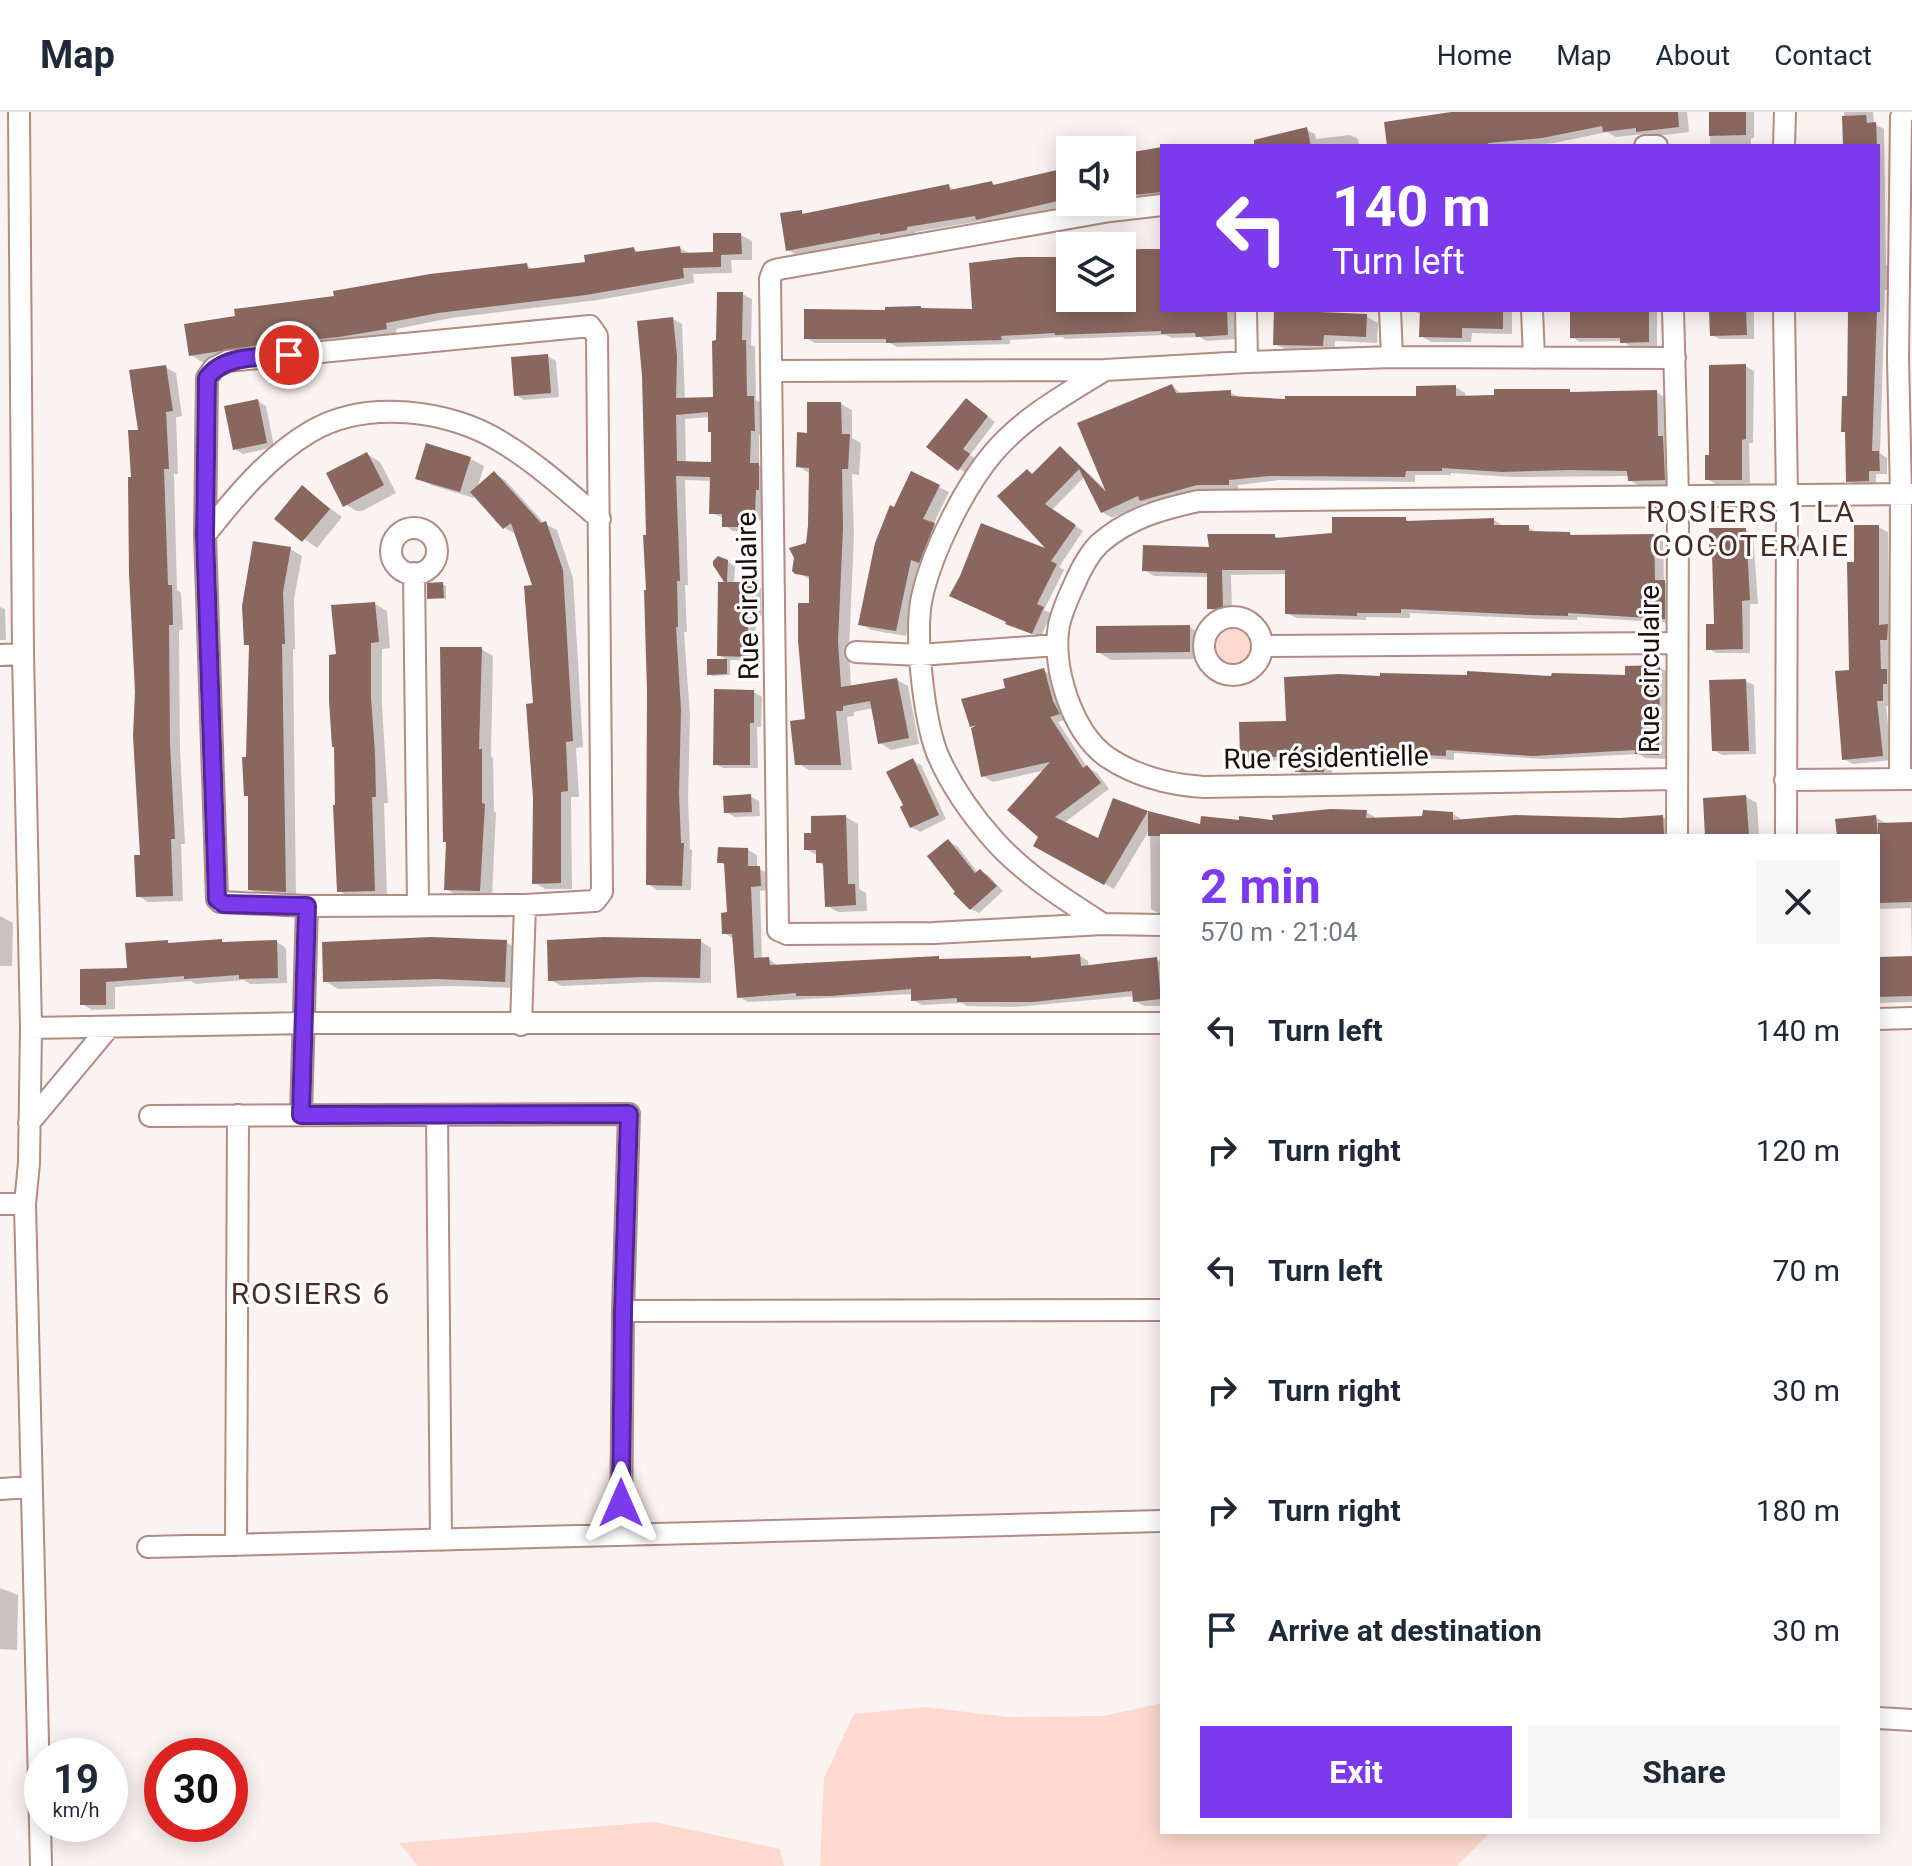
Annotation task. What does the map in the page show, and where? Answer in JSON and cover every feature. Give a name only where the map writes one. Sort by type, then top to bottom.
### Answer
[{"type":"street","points":[[19,112],[23,654],[31,1028],[29,1163],[25,1204],[41,1866]]},
{"type":"street","points":[[1784,144],[1785,112]]},
{"type":"street","points":[[1785,780],[1906,779],[1901,117],[1905,112]]},
{"type":"street","name":"Rue circulaire","points":[[1160,205],[1110,211],[779,269],[773,271],[770,279],[778,930],[787,934],[934,933],[1103,924],[1160,925]]},
{"type":"street","points":[[1246,312],[1247,362]]},
{"type":"street","points":[[1390,312],[1392,357]]},
{"type":"street","points":[[1532,312],[1534,358]]},
{"type":"street","name":"Rue circulaire","points":[[1673,312],[1678,495],[1677,834]]},
{"type":"street","points":[[1784,312],[1786,834]]},
{"type":"street","points":[[590,326],[597,336],[600,519],[602,892],[595,901],[525,905],[307,906],[224,904],[217,899],[205,535],[207,378],[214,368],[228,361],[590,326]]},
{"type":"street","points":[[772,371],[1105,370],[1392,357],[1675,358]]},
{"type":"street","points":[[1103,924],[1024,869],[994,839],[968,806],[937,752],[926,712],[920,655],[921,598],[966,489],[994,451],[1023,423],[1105,370]]},
{"type":"street","points":[[205,535],[256,476],[310,431],[352,414],[403,412],[441,416],[474,427],[503,442],[600,519]]},
{"type":"street","points":[[856,652],[920,655],[1057,645],[1064,608],[1081,568],[1098,545],[1143,515],[1198,501],[1906,494]]},
{"type":"street","points":[[414,573],[418,905]]},
{"type":"street","points":[[1262,646],[1676,643]]},
{"type":"street","name":"Rue résidentielle","points":[[1057,645],[1064,681],[1082,731],[1106,756],[1156,781],[1204,787],[1677,779]]},
{"type":"street","points":[[0,655],[23,654]]},
{"type":"street","points":[[521,1025],[525,905]]},
{"type":"street","points":[[301,1115],[307,906]]},
{"type":"street","points":[[1880,1019],[1912,1018]]},
{"type":"street","points":[[31,1028],[305,1023],[1160,1023]]},
{"type":"street","points":[[29,1123],[109,1027]]},
{"type":"street","points":[[150,1116],[629,1114],[621,1535]]},
{"type":"street","points":[[236,1545],[238,1115]]},
{"type":"street","points":[[437,1115],[441,1540]]},
{"type":"street","points":[[0,1204],[25,1204]]},
{"type":"street","points":[[623,1311],[1160,1310]]},
{"type":"street","points":[[0,1489],[31,1487]]},
{"type":"street","points":[[148,1547],[1160,1521]]},
{"type":"street","points":[[1880,1718],[1912,1720]]},
{"type":"shaded area","points":[[1234,627],[1248,633],[1254,647],[1248,661],[1234,667],[1220,661],[1214,647],[1220,633]]},
{"type":"shaded area","points":[[1160,1703],[1160,1834],[1488,1834],[1457,1866],[820,1866],[824,1778],[854,1714],[924,1707],[1008,1717],[1104,1716]]},
{"type":"shaded area","points":[[654,1822],[780,1849],[784,1866],[418,1866],[399,1843]]},
{"type":"building","points":[[1451,112],[1678,112],[1679,127],[1603,132],[1602,126],[1542,138],[1488,144],[1387,144],[1384,122]]},
{"type":"building","points":[[1709,112],[1746,112],[1746,135],[1709,136]]},
{"type":"building","points":[[1866,115],[1867,123],[1876,122],[1877,144],[1843,144],[1842,116]]},
{"type":"building","points":[[1307,127],[1311,144],[1254,144],[1254,140]]},
{"type":"building","points":[[1160,147],[1160,192],[1136,195],[1136,151]]},
{"type":"building","points":[[1056,170],[1056,201],[976,220],[975,216],[907,227],[907,230],[786,251],[780,213],[802,210],[802,214],[949,184],[950,190],[992,181],[993,185]]},
{"type":"building","points":[[713,233],[741,233],[742,254],[721,255],[721,267],[683,268],[684,278],[586,295],[438,313],[386,323],[387,329],[339,337],[290,340],[189,356],[184,324],[235,316],[234,309],[334,296],[333,291],[430,274],[527,263],[528,269],[585,262],[584,255],[634,247],[635,252],[680,246],[681,253],[713,252]]},
{"type":"building","points":[[1160,249],[1160,312],[1227,312],[1228,335],[1196,337],[1195,333],[1161,334],[1161,331],[1055,333],[1001,336],[1002,340],[886,343],[886,339],[804,339],[804,309],[885,310],[885,307],[921,306],[972,309],[969,263],[1019,257],[1056,257],[1056,312],[1136,312],[1136,250]]},
{"type":"building","points":[[717,292],[743,292],[742,340],[746,340],[747,396],[754,396],[755,431],[751,431],[750,463],[759,463],[759,490],[756,490],[755,515],[744,515],[744,527],[722,527],[722,514],[709,514],[710,477],[676,476],[680,581],[677,581],[676,627],[681,710],[679,793],[681,843],[684,843],[682,886],[646,885],[647,691],[643,535],[646,535],[642,376],[637,321],[673,317],[677,356],[676,398],[713,397],[712,341],[716,340]],"holes":[[[708,412],[708,432],[711,432],[711,462],[677,461],[676,415]]]},
{"type":"building","points":[[1274,312],[1367,314],[1366,337],[1324,335],[1323,346],[1273,345]]},
{"type":"building","points":[[1420,312],[1503,312],[1503,329],[1462,328],[1462,338],[1419,337]]},
{"type":"building","points":[[1570,312],[1649,312],[1649,342],[1620,343],[1620,338],[1570,338]]},
{"type":"building","points":[[1709,312],[1746,312],[1747,335],[1710,336]]},
{"type":"building","points":[[1848,312],[1877,312],[1872,451],[1879,451],[1880,471],[1869,471],[1869,481],[1846,482],[1845,432],[1841,432],[1842,396],[1847,396]]},
{"type":"building","points":[[548,354],[551,393],[514,396],[511,357]]},
{"type":"building","points":[[1746,364],[1746,439],[1742,440],[1742,480],[1705,480],[1705,455],[1709,455],[1709,365]]},
{"type":"building","points":[[166,365],[173,411],[166,412],[169,469],[164,469],[168,585],[172,585],[173,625],[169,625],[175,839],[171,839],[173,896],[136,897],[134,855],[140,855],[133,736],[135,692],[129,574],[128,477],[131,477],[128,430],[138,430],[129,370]]},
{"type":"building","points":[[1172,384],[1176,393],[1231,390],[1231,396],[1285,399],[1285,396],[1416,396],[1416,386],[1456,385],[1456,396],[1494,395],[1494,389],[1570,389],[1570,392],[1657,390],[1658,436],[1663,436],[1665,480],[1628,481],[1627,471],[1502,472],[1442,468],[1442,471],[1406,471],[1405,477],[1269,476],[1229,480],[1229,485],[1197,485],[1140,501],[1138,496],[1101,513],[1079,469],[1081,467],[1106,492],[1077,423]]},
{"type":"building","points":[[966,398],[988,416],[963,449],[970,454],[958,471],[926,447]]},
{"type":"building","points":[[258,399],[267,443],[233,450],[224,406]]},
{"type":"building","points":[[807,402],[841,402],[842,434],[850,434],[848,469],[842,469],[838,641],[841,687],[897,678],[909,738],[878,744],[870,701],[843,706],[843,711],[836,711],[841,765],[795,765],[790,721],[805,719],[798,603],[809,603],[809,576],[792,571],[794,558],[789,548],[806,543],[809,468],[796,467],[797,432],[807,433]]},
{"type":"building","points":[[426,443],[471,457],[460,492],[415,479]]},
{"type":"building","points":[[1060,446],[1081,467],[1045,504],[1076,525],[1051,561],[1057,564],[1037,604],[1044,607],[1032,634],[949,596],[981,523],[1045,548],[997,496],[1027,469],[1032,474]]},
{"type":"building","points":[[367,452],[384,485],[343,507],[326,473]]},
{"type":"building","points":[[494,471],[541,523],[546,521],[563,570],[573,741],[566,742],[568,791],[561,792],[561,883],[532,884],[533,798],[526,704],[533,703],[524,586],[532,585],[511,523],[503,529],[470,492]]},
{"type":"building","points":[[911,471],[940,485],[923,519],[935,523],[919,563],[911,560],[896,631],[858,625],[875,543],[890,505],[894,507]]},
{"type":"building","points":[[302,485],[330,509],[302,542],[274,519]]},
{"type":"building","points":[[1332,517],[1406,517],[1406,521],[1494,518],[1494,525],[1529,525],[1529,531],[1570,532],[1570,535],[1654,534],[1655,580],[1665,580],[1665,619],[1401,609],[1401,613],[1357,613],[1357,616],[1285,614],[1285,570],[1222,570],[1223,609],[1207,609],[1207,573],[1142,571],[1143,545],[1209,547],[1207,534],[1275,534],[1275,538],[1332,533]]},
{"type":"building","points":[[1854,525],[1879,525],[1879,625],[1888,624],[1887,640],[1880,640],[1881,669],[1887,669],[1887,684],[1883,684],[1883,701],[1877,701],[1883,756],[1842,760],[1835,671],[1849,670],[1847,562],[1854,562]]},
{"type":"building","points":[[1709,528],[1746,528],[1750,600],[1742,601],[1743,649],[1706,650],[1706,624],[1714,624]]},
{"type":"building","points":[[253,541],[291,547],[283,592],[285,644],[282,644],[286,892],[248,890],[248,796],[244,796],[242,757],[246,757],[249,645],[244,645],[242,606]]},
{"type":"building","points":[[718,556],[728,560],[727,582],[753,582],[754,613],[748,613],[748,657],[717,656],[718,582],[724,582],[713,565]]},
{"type":"building","points":[[443,582],[444,598],[427,599],[427,583]]},
{"type":"building","points":[[375,602],[379,642],[371,643],[371,697],[376,797],[372,797],[375,891],[337,892],[334,747],[329,701],[329,655],[336,654],[331,605]]},
{"type":"building","points":[[1190,625],[1190,652],[1096,653],[1096,626]]},
{"type":"building","points":[[440,647],[482,647],[479,749],[482,749],[482,803],[485,804],[480,891],[444,890],[446,842],[443,842]]},
{"type":"building","points":[[707,659],[727,659],[727,674],[707,675]]},
{"type":"building","points":[[1660,665],[1659,755],[1635,754],[1635,750],[1533,756],[1446,750],[1446,756],[1366,752],[1366,756],[1324,757],[1324,772],[1295,772],[1296,756],[1240,758],[1239,722],[1286,721],[1284,677],[1339,674],[1380,676],[1380,673],[1467,675],[1467,671],[1551,676],[1552,673],[1625,675],[1625,666]]},
{"type":"building","points":[[1044,668],[1060,714],[1050,717],[1083,768],[1087,765],[1101,783],[1055,817],[1098,838],[1113,798],[1148,811],[1104,885],[1033,846],[1038,837],[1007,810],[1050,762],[981,777],[971,728],[977,725],[970,727],[961,699],[1005,688],[1003,679]]},
{"type":"building","points":[[1746,679],[1749,751],[1712,751],[1709,680]]},
{"type":"building","points":[[714,689],[754,690],[750,765],[713,765]]},
{"type":"building","points":[[913,758],[939,815],[910,828],[900,807],[903,805],[886,772]]},
{"type":"building","points":[[751,794],[752,812],[724,813],[723,796]]},
{"type":"building","points":[[1746,795],[1749,834],[1705,834],[1703,798]]},
{"type":"building","points":[[1330,809],[1367,810],[1366,818],[1422,816],[1423,810],[1453,812],[1453,820],[1515,815],[1620,818],[1663,815],[1664,834],[1148,836],[1148,811],[1200,824],[1201,816],[1273,820],[1272,815]]},
{"type":"building","points":[[846,815],[848,884],[855,884],[856,905],[825,907],[823,863],[816,863],[816,850],[804,850],[804,833],[811,833],[811,816]]},
{"type":"building","points":[[1876,815],[1878,834],[1837,834],[1835,819]]},
{"type":"building","points":[[1912,822],[1912,902],[1880,903],[1878,823]]},
{"type":"building","points":[[948,839],[975,873],[980,869],[997,886],[970,910],[953,893],[927,856]]},
{"type":"building","points":[[718,847],[748,848],[748,866],[760,866],[761,886],[751,887],[754,958],[769,957],[770,965],[939,956],[939,959],[1031,958],[1080,954],[1081,966],[1157,957],[1160,999],[1133,1002],[1132,991],[1033,1002],[957,1002],[957,998],[911,1001],[911,989],[831,996],[796,996],[796,993],[737,998],[732,934],[722,934],[721,913],[727,912],[724,863],[717,863]]},
{"type":"building","points":[[431,937],[507,940],[505,982],[438,979],[323,982],[322,942]]},
{"type":"building","points":[[604,937],[701,939],[700,978],[548,981],[547,940]]},
{"type":"building","points":[[222,939],[222,942],[277,940],[278,978],[239,979],[239,975],[184,979],[184,976],[106,982],[106,1005],[80,1005],[80,969],[127,968],[125,943]]},
{"type":"building","points":[[1912,956],[1912,996],[1880,997],[1880,957]]},
{"type":"district","name":"ROSIERS 1 LA COCOTERAIE","points":[[1751,529]]},
{"type":"district","name":"ROSIERS 6","points":[[311,1294]]},
{"type":"route","points":[[289,355],[228,361],[214,368],[207,378],[205,535],[217,899],[224,904],[307,906],[301,1115],[629,1114],[621,1503]]}]
